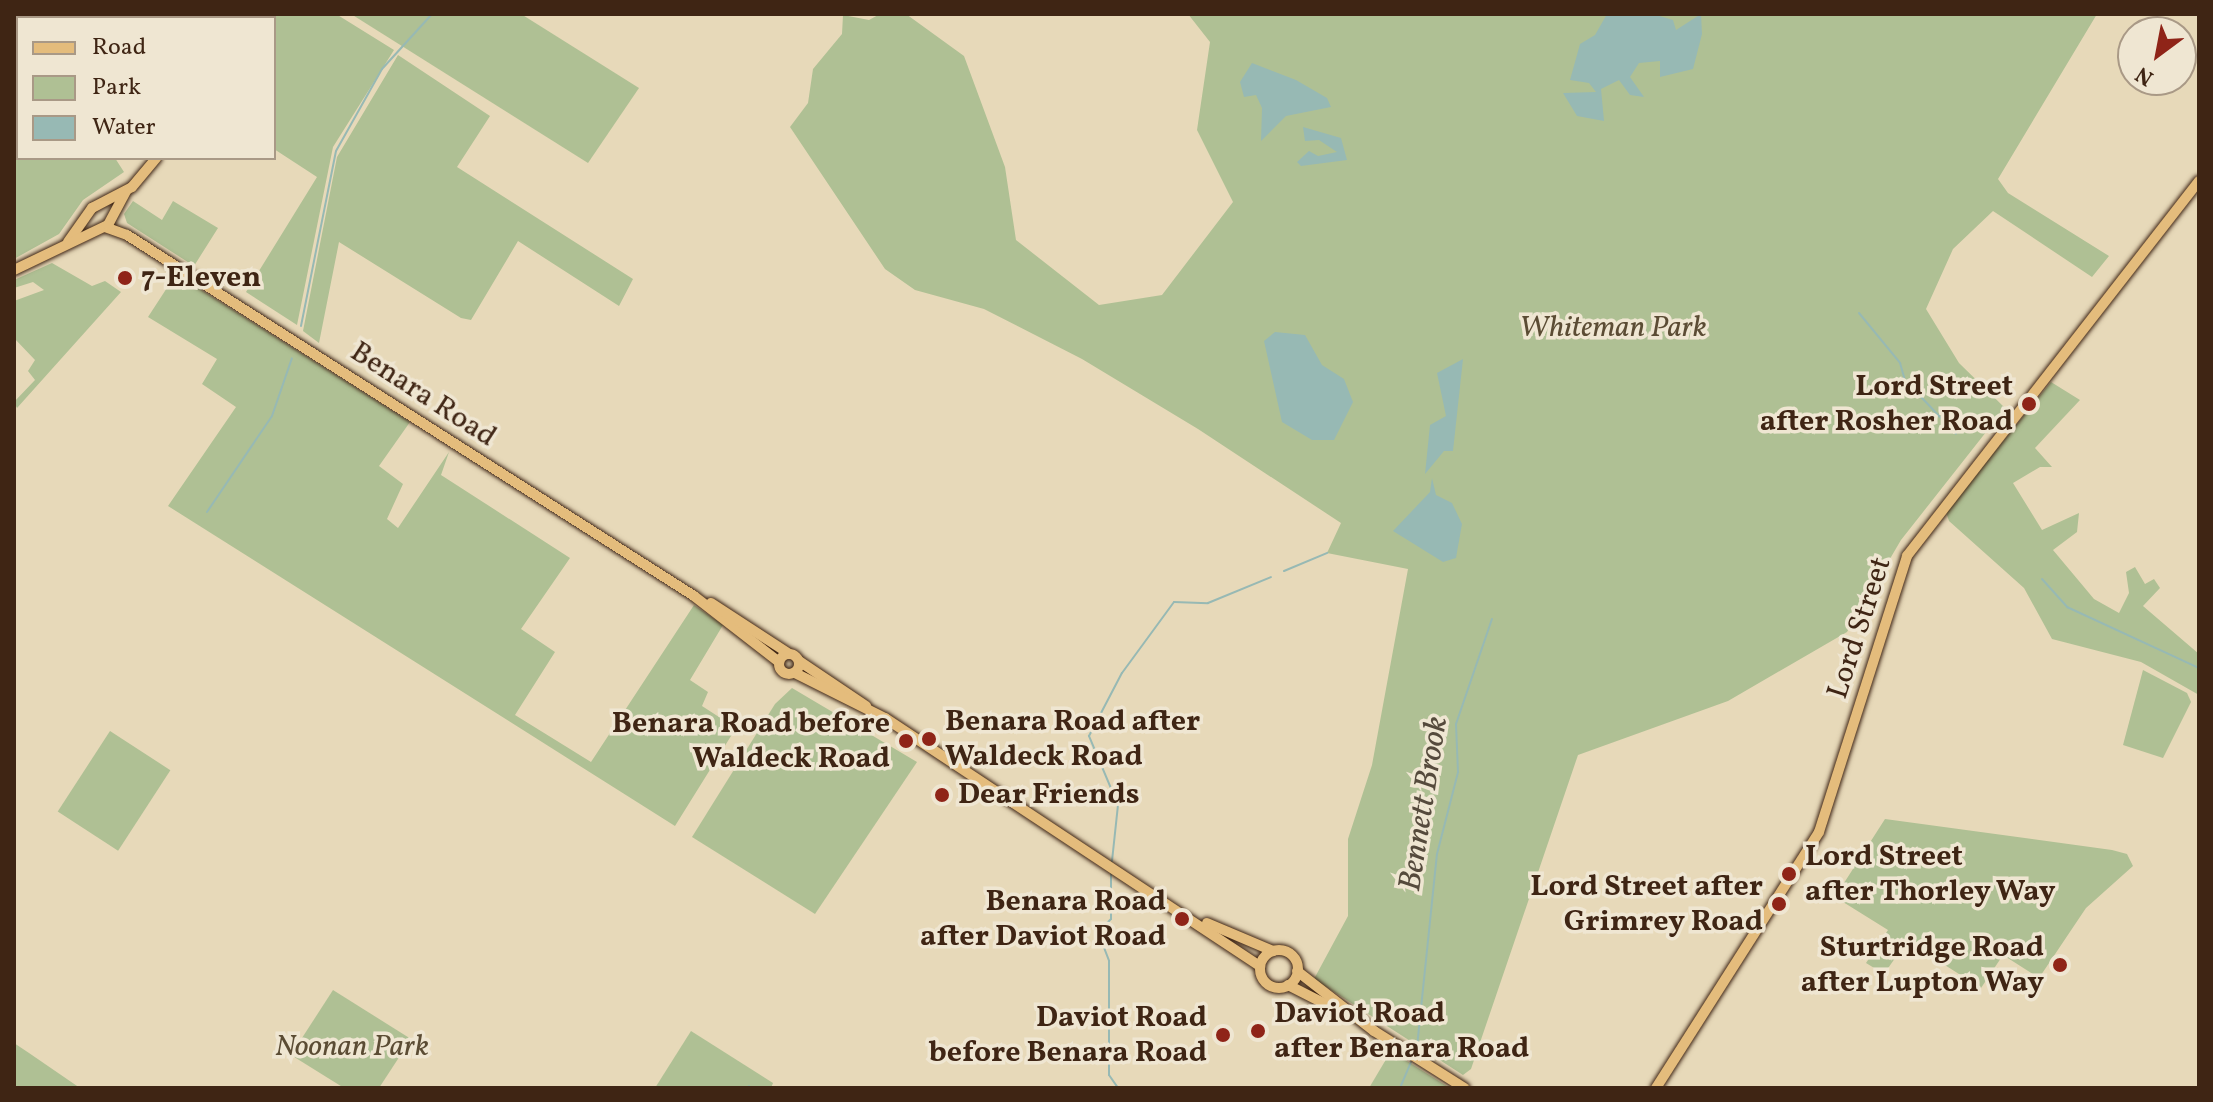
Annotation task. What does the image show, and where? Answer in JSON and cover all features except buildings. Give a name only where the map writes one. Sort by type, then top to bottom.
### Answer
[{"type":"main road","points":[[14,270],[103,228],[126,191],[154,160]]},
{"type":"main road","name":"Lord Street","points":[[1656,1088],[1819,832],[1907,556],[2199,181]]},
{"type":"main road","points":[[67,244],[89,215],[126,191]]},
{"type":"main road","name":"Benara Road","points":[[104,204],[126,234]]},
{"type":"main road","points":[[89,215],[103,228]]},
{"type":"main road","name":"Benara Road","points":[[103,228],[126,234],[694,596],[779,662]]},
{"type":"main road","name":"Benara Road","points":[[694,596],[734,614],[788,653]]},
{"type":"main road","points":[[877,715],[795,673],[783,672],[779,662],[788,653],[877,715],[1190,916],[1260,966],[1267,983],[1288,985],[1364,1024],[1464,1088]]},
{"type":"main road","points":[[795,673],[799,661]]},
{"type":"main road","points":[[1190,916],[1273,951],[1293,956],[1297,971],[1364,1024]]},
{"type":"main road","points":[[1260,966],[1273,951]]},
{"type":"main road","points":[[1288,985],[1297,971]]},
{"type":"green space","points":[[336,14],[394,50],[333,147],[297,325],[246,292],[317,177],[276,150],[276,16]]},
{"type":"green space","points":[[351,14],[521,14],[639,88],[588,163]]},
{"type":"green space","name":"Whiteman Park","points":[[880,14],[906,14],[964,56],[1005,167],[1016,240],[1099,305],[1162,295],[1233,202],[1197,130],[1210,42],[1188,14],[2097,14],[1998,179],[2008,193],[2109,256],[2092,277],[1993,211],[1953,249],[1926,309],[1959,363],[2005,408],[1901,540],[1847,632],[1728,701],[1578,755],[1471,1069],[1463,1075],[1314,979],[1348,916],[1348,839],[1372,765],[1408,569],[1327,553],[1341,523],[1198,429],[1082,359],[984,309],[915,290],[885,269],[790,127],[808,103],[813,69],[842,34],[843,15],[869,20]]},
{"type":"green space","points":[[398,55],[490,116],[457,167],[633,279],[619,306],[518,241],[471,320],[461,318],[339,242],[319,343],[303,331],[337,157]]},
{"type":"green space","points":[[14,94],[16,160],[116,160],[124,172],[83,200],[59,234],[14,259]]},
{"type":"green space","points":[[133,201],[162,220],[173,201],[218,228],[194,266],[127,223],[124,214]]},
{"type":"green space","points":[[52,263],[92,286],[105,281],[121,292],[17,408],[14,402],[35,380],[28,371],[35,360],[14,338],[14,301],[44,290],[33,282],[14,288],[14,280]]},
{"type":"green space","points":[[176,274],[410,422],[379,466],[403,484],[387,519],[398,528],[449,452],[441,475],[570,558],[521,629],[555,652],[515,715],[591,762],[694,605],[723,625],[690,680],[708,692],[702,706],[736,728],[675,826],[168,506],[236,407],[202,384],[217,359],[148,317]]},
{"type":"green space","points":[[2051,382],[2080,400],[2035,448],[2052,467],[2040,467],[2013,483],[2042,530],[2079,513],[2077,532],[2053,550],[2094,599],[2119,613],[2129,593],[2126,572],[2135,567],[2145,584],[2154,579],[2160,588],[2143,606],[2199,654],[2199,695],[2141,662],[2052,639],[2024,588],[1949,521],[1946,512]]},
{"type":"green space","points":[[2143,670],[2187,693],[2191,702],[2163,758],[2123,745]]},
{"type":"green space","points":[[792,688],[917,762],[815,914],[692,837],[775,704]]},
{"type":"green space","points":[[110,731],[170,770],[118,851],[58,812]]},
{"type":"green space","points":[[1885,819],[2112,850],[2127,854],[2133,866],[2086,908],[2039,978],[2003,955],[1981,988],[1907,941],[1884,974],[1866,963],[1888,930],[1835,897]]},
{"type":"green space","name":"Noonan Park","points":[[333,990],[411,1039],[379,1088],[344,1088],[291,1055]]},
{"type":"green space","points":[[691,1031],[773,1083],[771,1088],[655,1088]]},
{"type":"green space","points":[[14,1043],[29,1053],[80,1088],[14,1088]]},
{"type":"green space","points":[[1391,1051],[1450,1088],[1369,1088]]},
{"type":"water","points":[[1607,14],[1653,14],[1673,20],[1676,30],[1701,14],[1702,34],[1693,69],[1660,77],[1660,61],[1639,63],[1630,77],[1644,97],[1630,95],[1619,80],[1601,89],[1604,121],[1577,116],[1563,93],[1596,92],[1589,83],[1570,80],[1580,44],[1595,35]]},
{"type":"water","points":[[1252,63],[1296,80],[1327,98],[1331,107],[1286,116],[1261,141],[1262,108],[1256,95],[1244,97],[1240,82]]},
{"type":"water","points":[[1303,127],[1341,138],[1347,160],[1301,166],[1297,162],[1309,151],[1318,156],[1337,152],[1319,140],[1305,141]]},
{"type":"water","points":[[1275,332],[1305,335],[1322,365],[1344,379],[1353,402],[1334,440],[1312,440],[1282,422],[1264,341]]},
{"type":"water","points":[[1463,359],[1453,451],[1444,451],[1425,474],[1430,425],[1446,416],[1437,373]]},
{"type":"water","points":[[1432,478],[1436,495],[1452,503],[1462,524],[1456,558],[1443,562],[1393,531],[1430,492]]},
{"type":"waterway","points":[[301,326],[336,151],[382,69],[432,14]]},
{"type":"waterway","points":[[541,14],[590,14]]},
{"type":"waterway","points":[[1859,313],[1900,363],[1905,380],[1956,434]]},
{"type":"waterway","points":[[207,512],[272,416],[292,358]]},
{"type":"waterway","points":[[1284,571],[1327,553]]},
{"type":"waterway","points":[[1112,861],[1118,805],[1089,736],[1122,673],[1174,602],[1208,603],[1271,577]]},
{"type":"waterway","points":[[2042,579],[2067,607],[2199,668]]},
{"type":"waterway","name":"Bennett Brook","points":[[1417,1047],[1437,854],[1458,772],[1456,724],[1492,619]]},
{"type":"waterway","points":[[1111,871],[1111,919],[1098,932],[1109,961],[1109,1075],[1118,1088]]},
{"type":"waterway","name":"Bennett Brook","points":[[1400,1088],[1411,1062]]},
{"type":"place","name":"7-Eleven","points":[[125,278]]},
{"type":"place","name":"Lord Street after Rosher Road","points":[[2029,404]]},
{"type":"place","name":"Benara Road after Waldeck Road","points":[[929,739]]},
{"type":"place","name":"Benara Road before Waldeck Road","points":[[906,741]]},
{"type":"place","name":"Dear Friends","points":[[942,795]]},
{"type":"place","name":"Lord Street after Thorley Way","points":[[1789,874]]},
{"type":"place","name":"Lord Street after Grimrey Road","points":[[1779,904]]},
{"type":"place","name":"Benara Road after Daviot Road","points":[[1182,919]]},
{"type":"place","name":"Sturtridge Road after Lupton Way","points":[[2060,965]]},
{"type":"place","name":"Daviot Road after Benara Road","points":[[1258,1031]]},
{"type":"place","name":"Daviot Road before Benara Road","points":[[1223,1035]]}]
